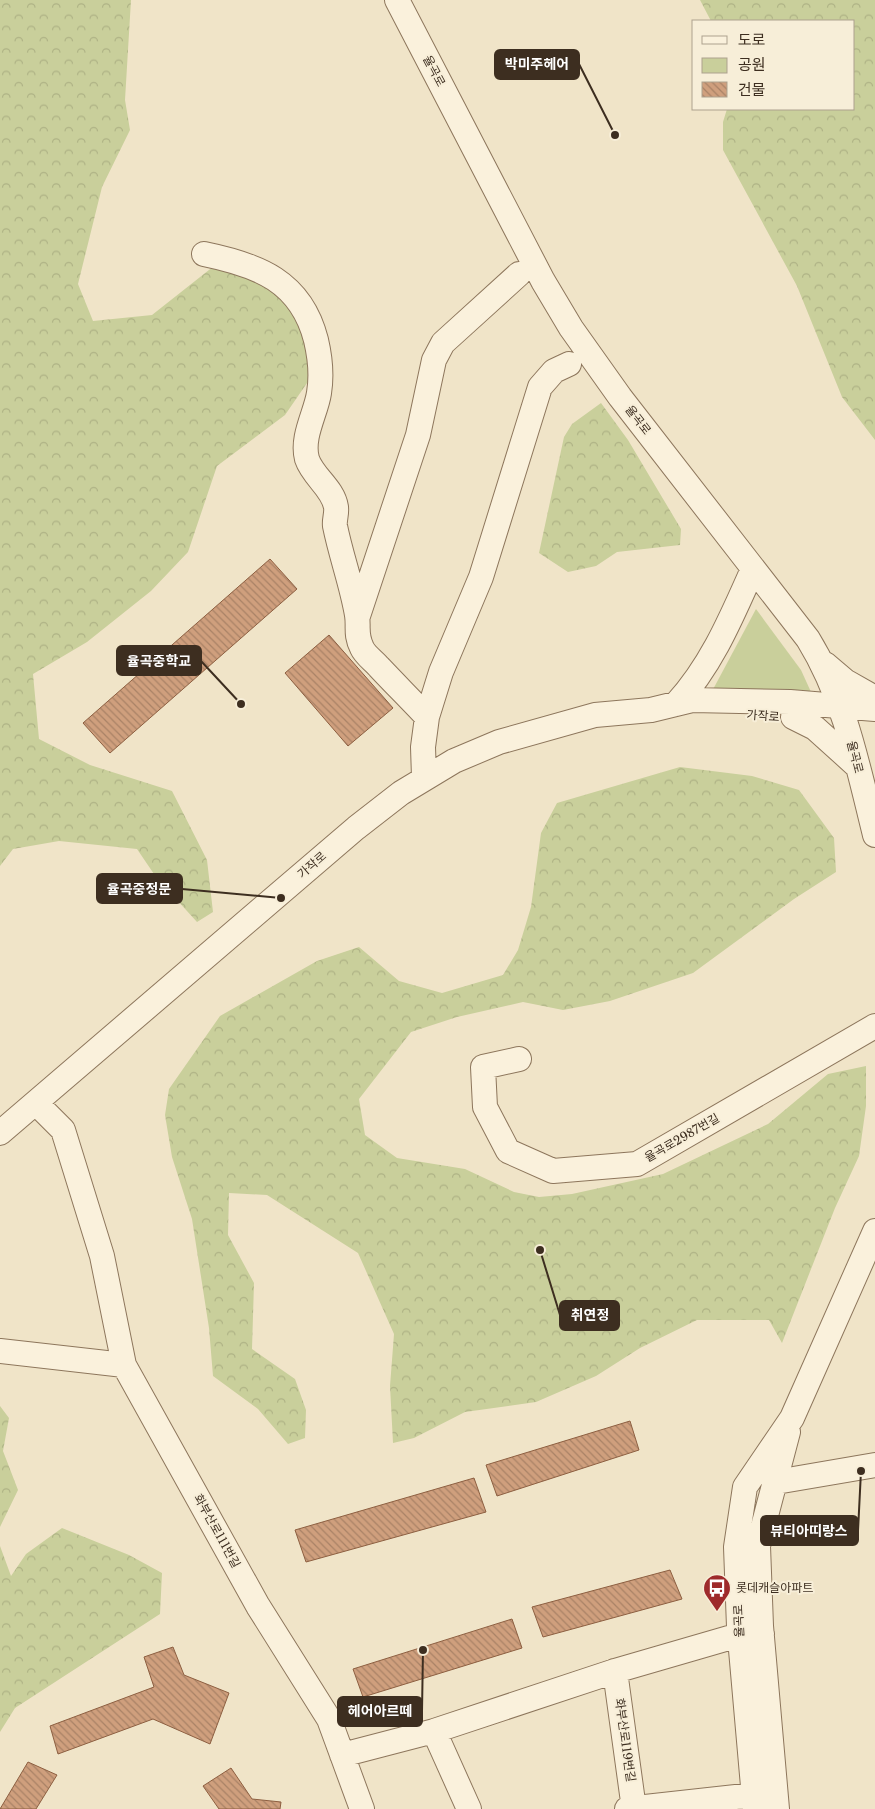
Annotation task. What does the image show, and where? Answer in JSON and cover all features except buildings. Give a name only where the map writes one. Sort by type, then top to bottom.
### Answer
[{"type":"street","name":"율곡로","points":[[397,0],[543,281],[571,328],[620,397],[808,639],[823,663],[843,711],[875,835]]},
{"type":"street","points":[[204,254],[238,261],[262,271],[289,290],[303,305],[312,325],[321,360],[320,392],[306,437],[307,458],[314,473],[330,492],[336,507],[335,523],[338,539],[358,616]]},
{"type":"street","points":[[427,716],[362,649],[356,631],[358,616],[418,435],[434,360],[443,342],[519,274]]},
{"type":"street","points":[[424,778],[423,747],[427,716],[441,672],[481,577],[540,387],[554,371],[569,364]]},
{"type":"street","points":[[676,704],[689,689],[719,643],[753,569]]},
{"type":"street","points":[[823,663],[845,681],[875,698]]},
{"type":"street","name":"가작로","points":[[0,1133],[356,828],[424,778],[454,761],[499,742],[596,715],[651,710],[692,700],[843,711],[875,725]]},
{"type":"street","name":"가작로","points":[[651,710],[675,713],[703,711],[794,717],[843,711],[875,710]]},
{"type":"street","points":[[794,717],[815,728],[857,766]]},
{"type":"street","name":"율곡로2987번길","points":[[519,1059],[483,1067],[485,1107],[508,1151],[553,1171],[637,1164],[875,1026]]},
{"type":"street","name":"화부산로111번길","points":[[36,1104],[63,1130],[102,1256],[124,1365],[258,1606],[329,1720],[362,1809]]},
{"type":"street","name":"율곡로","points":[[754,1802],[751,1635],[758,1546],[792,1418],[875,1231]]},
{"type":"street","points":[[0,1351],[124,1365]]},
{"type":"street","name":"율곡로","points":[[777,1809],[736,1547],[745,1487],[792,1418]]},
{"type":"street","points":[[776,1482],[875,1465]]},
{"type":"street","points":[[342,1755],[434,1731],[615,1671],[751,1635]]},
{"type":"street","name":"화부산로119번길","points":[[615,1671],[632,1808]]},
{"type":"street","points":[[434,1731],[469,1809]]},
{"type":"street","points":[[632,1808],[754,1802]]},
{"type":"green space","points":[[0,0],[131,0],[125,100],[130,130],[102,187],[78,284],[93,321],[152,315],[214,266],[272,272],[312,311],[316,370],[285,415],[217,466],[188,552],[151,591],[87,642],[33,674],[39,739],[90,765],[172,791],[207,860],[213,912],[197,922],[156,877],[137,849],[59,841],[13,849],[0,866]]},
{"type":"green space","points":[[700,0],[875,0],[875,440],[842,397],[797,286],[723,150],[723,122],[727,110],[855,110],[855,20],[710,20]]},
{"type":"green space","points":[[601,403],[628,440],[681,529],[680,545],[617,552],[596,566],[568,572],[539,553],[564,437],[572,424]]},
{"type":"green space","points":[[756,609],[801,670],[811,692],[710,695]]},
{"type":"green space","points":[[680,767],[752,776],[799,790],[834,838],[836,872],[794,899],[693,973],[610,1001],[563,1010],[523,1002],[457,1017],[411,1032],[359,1099],[365,1135],[397,1158],[465,1169],[514,1192],[539,1197],[572,1194],[663,1174],[768,1124],[828,1074],[866,1066],[866,1106],[859,1156],[835,1208],[782,1343],[769,1320],[697,1320],[640,1348],[596,1376],[536,1402],[465,1412],[414,1438],[393,1443],[390,1386],[394,1334],[358,1253],[267,1195],[229,1193],[228,1235],[254,1283],[252,1349],[295,1379],[306,1410],[305,1438],[288,1444],[258,1409],[213,1376],[209,1328],[192,1219],[172,1157],[165,1115],[169,1089],[220,1016],[317,961],[359,947],[399,981],[442,993],[503,975],[518,950],[531,907],[541,833],[557,803]]},
{"type":"green space","points":[[0,1406],[9,1418],[3,1451],[18,1490],[0,1527]]},
{"type":"green space","points":[[62,1528],[129,1555],[162,1573],[160,1614],[15,1708],[0,1732],[0,1546],[11,1576],[26,1554]]},
{"type":"place","name":"박미주헤어","points":[[615,135]]},
{"type":"place","name":"율곡중학교","points":[[241,704]]},
{"type":"place","name":"율곡중정문","points":[[281,898]]},
{"type":"place","name":"취연정","points":[[540,1250]]},
{"type":"place","name":"뷰티아띠랑스","points":[[861,1471]]},
{"type":"place","name":"롯데캐슬아파트","points":[[717,1612]]},
{"type":"place","name":"헤어아르떼","points":[[423,1650]]}]
